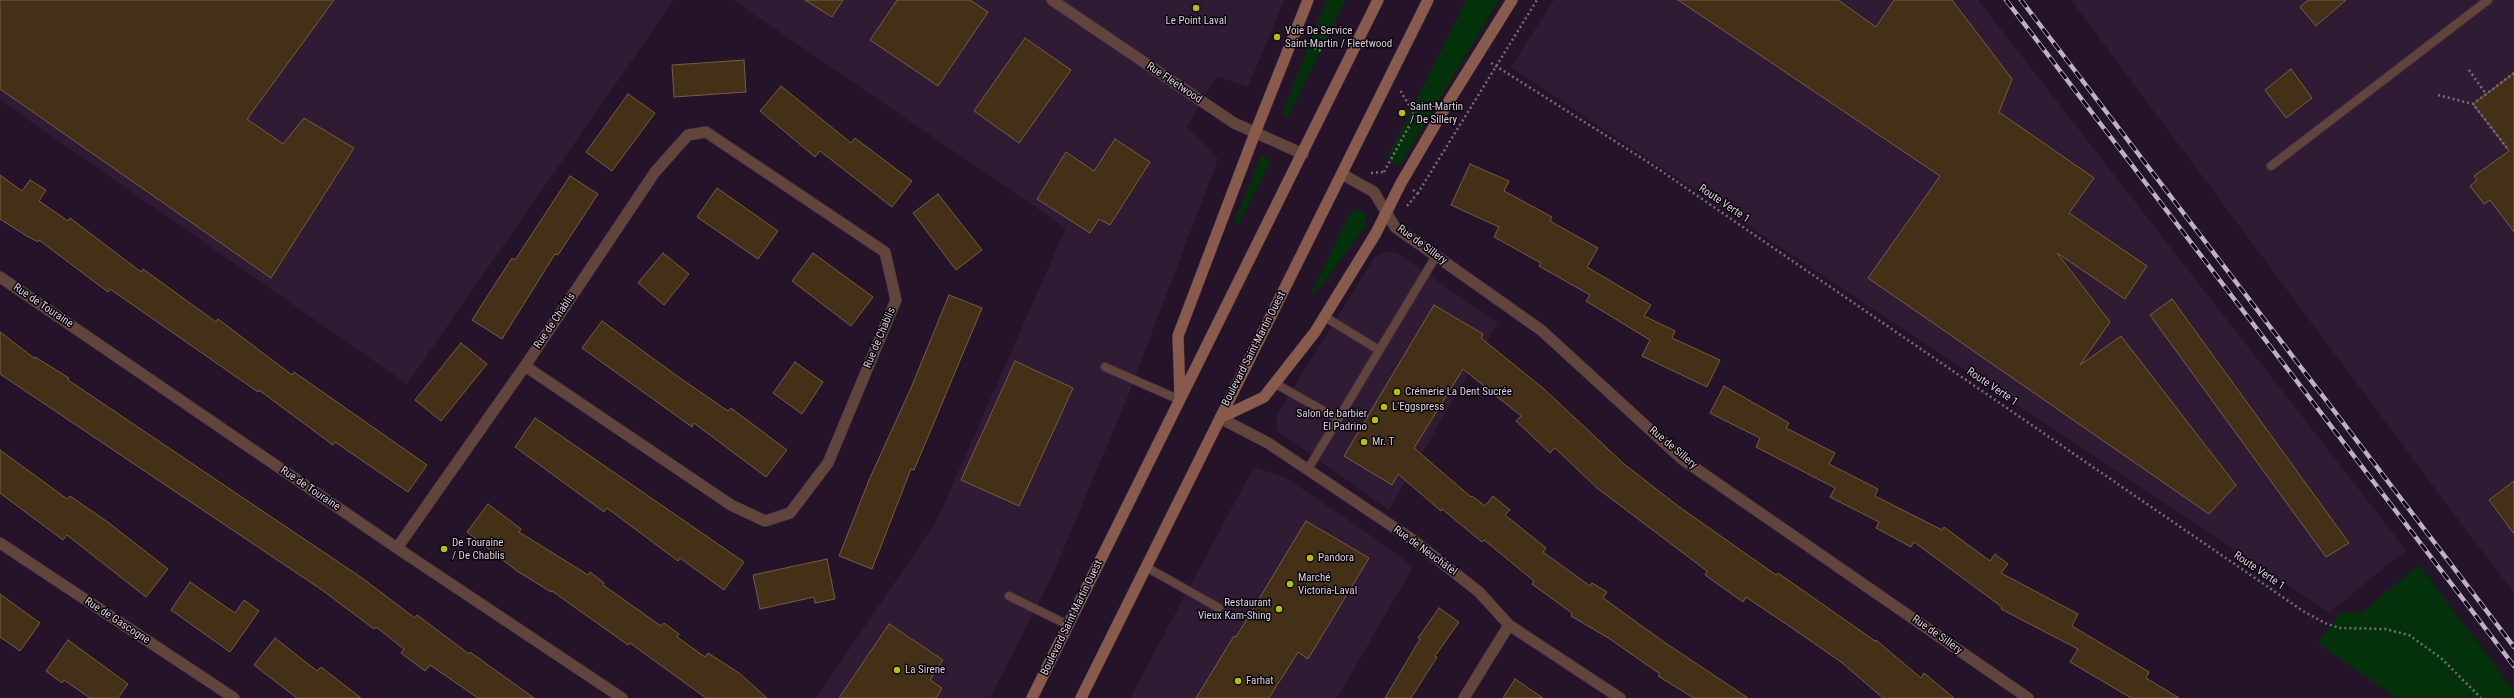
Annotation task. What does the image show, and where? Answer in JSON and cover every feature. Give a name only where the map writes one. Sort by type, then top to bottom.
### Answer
[{"type":"main road","points":[[1180,400],[1178,336],[1255,133],[1308,0]]},
{"type":"main road","name":"Boulevard Saint-Martin Ouest","points":[[1032,698],[1378,0]]},
{"type":"main road","name":"Boulevard Saint-Martin Ouest","points":[[1081,698],[1428,0]]},
{"type":"main road","points":[[1220,418],[1264,398],[1299,356],[1325,317],[1387,213],[1401,183],[1512,0]]},
{"type":"street","name":"Rue Fleetwood","points":[[1052,0],[1234,123],[1303,154]]},
{"type":"street","name":"Rue de Chablis","points":[[397,548],[525,366],[655,172],[688,135],[706,132],[885,252],[896,300],[828,463],[790,513],[765,521],[731,505],[525,366]]},
{"type":"street","name":"Rue de Sillery","points":[[1342,174],[1374,192],[1395,227],[1541,330],[1682,459],[2028,698]]},
{"type":"street","name":"Rue de Touraine","points":[[0,277],[397,548],[622,698]]},
{"type":"street","name":"Rue de Neuchâtel","points":[[1220,418],[1262,440],[1308,469],[1447,566],[1479,592],[1509,625],[1620,698]]},
{"type":"street","name":"Rue de Gascogne","points":[[0,544],[234,698]]},
{"type":"street","points":[[1464,698],[1509,625]]},
{"type":"lane","points":[[2271,166],[2488,0]]},
{"type":"lane","points":[[1308,469],[1436,256]]},
{"type":"lane","points":[[1325,317],[1379,350]]},
{"type":"lane","points":[[1105,367],[1180,400]]},
{"type":"lane","points":[[1276,384],[1338,419]]},
{"type":"lane","points":[[1146,567],[1219,608]]},
{"type":"lane","points":[[1009,596],[1068,625]]},
{"type":"path","points":[[1408,205],[1418,193],[1537,0]]},
{"type":"path","points":[[1305,44],[1322,52]]},
{"type":"path","name":"Route Verte 1","points":[[1491,63],[1675,181],[2303,611],[2325,623],[2339,628],[2385,628],[2409,635],[2441,658],[2481,698]]},
{"type":"path","points":[[2469,70],[2486,94]]},
{"type":"path","points":[[2473,104],[2514,73]]},
{"type":"path","points":[[2438,95],[2473,104],[2507,148]]},
{"type":"path","points":[[1384,172],[1413,119],[1412,112],[1407,103]]},
{"type":"path","points":[[1413,190],[1418,193]]},
{"type":"shaded area","points":[[0,0],[674,0],[407,384],[0,100]]},
{"type":"shaded area","points":[[733,0],[1284,0],[1248,87],[1217,76],[1187,126],[1218,159],[1127,398],[1052,576],[990,698],[816,698],[936,522],[1066,228]]},
{"type":"shaded area","points":[[1554,0],[1978,0],[2406,550],[2329,613],[1511,67]]},
{"type":"shaded area","points":[[2071,0],[2514,0],[2514,593],[2460,522]]},
{"type":"shaded area","points":[[1382,253],[1397,253],[1498,323],[1389,510],[1275,429],[1278,427],[1276,419],[1279,411],[1374,258]]},
{"type":"shaded area","points":[[1254,467],[1286,478],[1370,535],[1413,567],[1337,698],[1130,698]]},
{"type":"green space","points":[[1326,0],[1345,0],[1288,117],[1282,114]]},
{"type":"green space","points":[[1466,0],[1499,0],[1399,166],[1387,158]]},
{"type":"green space","points":[[1261,155],[1271,161],[1238,225],[1234,223]]},
{"type":"green space","points":[[1356,209],[1366,214],[1366,225],[1314,295],[1311,293],[1350,213]]},
{"type":"green space","points":[[2419,565],[2514,691],[2514,698],[2396,698],[2317,643],[2340,612],[2361,613]]},
{"type":"building","points":[[0,0],[334,0],[247,119],[283,144],[304,118],[354,148],[271,278],[0,89]]},
{"type":"building","points":[[805,0],[843,0],[832,17]]},
{"type":"building","points":[[897,0],[970,0],[988,12],[938,86],[870,40]]},
{"type":"building","points":[[1678,0],[1838,0],[1876,27],[1894,0],[1952,0],[2012,79],[1999,112],[2094,178],[2069,213],[2147,266],[2125,299],[2057,253],[2110,322],[2080,365],[2121,336],[2236,485],[2209,514],[1868,278],[1940,176]]},
{"type":"building","points":[[2308,0],[2346,0],[2316,26],[2300,7]]},
{"type":"building","points":[[1025,38],[1071,70],[1019,143],[974,111]]},
{"type":"building","points":[[744,60],[746,92],[674,97],[672,65]]},
{"type":"building","points":[[2291,69],[2312,98],[2286,118],[2265,90]]},
{"type":"building","points":[[2514,73],[2514,232],[2490,200],[2484,204],[2470,186],[2477,180],[2474,176],[2509,151],[2473,104]]},
{"type":"building","points":[[781,86],[851,143],[855,138],[912,181],[892,207],[820,151],[815,157],[760,111]]},
{"type":"building","points":[[628,94],[655,113],[612,171],[586,152]]},
{"type":"building","points":[[1115,139],[1150,162],[1110,225],[1099,219],[1090,233],[1037,199],[1066,152],[1094,171]]},
{"type":"building","points":[[1470,164],[1509,181],[1504,191],[1552,217],[1550,221],[1598,248],[1587,267],[1651,305],[1644,316],[1675,331],[1672,338],[1720,360],[1707,387],[1642,356],[1650,340],[1586,301],[1590,295],[1539,266],[1541,263],[1494,237],[1499,227],[1451,205]]},
{"type":"building","points":[[0,175],[22,191],[30,180],[46,190],[39,201],[68,221],[70,218],[141,272],[143,269],[216,322],[218,319],[292,375],[294,372],[427,465],[408,492],[335,442],[333,445],[259,390],[258,392],[110,289],[108,292],[39,240],[38,242],[0,219]]},
{"type":"building","points":[[570,176],[598,194],[558,255],[555,254],[502,339],[472,320],[512,258],[515,260]]},
{"type":"building","points":[[717,188],[778,231],[758,259],[697,217]]},
{"type":"building","points":[[938,194],[982,250],[956,270],[913,213]]},
{"type":"building","points":[[663,253],[689,274],[664,305],[638,283]]},
{"type":"building","points":[[813,253],[873,297],[851,326],[792,281]]},
{"type":"building","points":[[949,295],[982,308],[914,470],[911,469],[872,569],[839,556],[869,480],[911,388]]},
{"type":"building","points":[[2172,299],[2349,543],[2326,557],[2150,315]]},
{"type":"building","points":[[1434,305],[1483,334],[1481,338],[1544,389],[1624,464],[1678,506],[1776,575],[1778,573],[1875,641],[1876,640],[1921,678],[1924,673],[1954,698],[1883,698],[1841,662],[1795,630],[1746,597],[1743,602],[1705,575],[1707,571],[1597,488],[1555,448],[1550,453],[1516,421],[1521,416],[1463,369],[1414,448],[1471,497],[1472,496],[1485,506],[1493,496],[1510,510],[1505,515],[1546,548],[1543,552],[1590,586],[1592,583],[1607,592],[1603,598],[1664,642],[1748,698],[1694,698],[1658,676],[1660,674],[1610,639],[1571,616],[1572,613],[1532,584],[1534,581],[1484,540],[1482,542],[1442,509],[1441,511],[1398,474],[1392,485],[1344,456]]},
{"type":"building","points":[[602,321],[728,411],[731,408],[787,450],[766,477],[694,423],[692,427],[582,348]]},
{"type":"building","points":[[0,332],[34,358],[35,357],[69,378],[68,380],[362,578],[415,618],[417,615],[469,654],[470,652],[534,698],[478,698],[430,665],[425,671],[401,653],[404,649],[376,627],[374,629],[322,590],[0,374]]},
{"type":"building","points":[[461,343],[487,364],[441,421],[415,400]]},
{"type":"building","points":[[1015,361],[1073,388],[1019,506],[961,480]]},
{"type":"building","points":[[795,362],[823,382],[802,414],[773,393]]},
{"type":"building","points":[[1724,386],[1789,423],[1786,428],[1835,453],[1829,464],[1878,489],[1875,496],[1942,530],[1944,527],[1990,561],[1995,554],[2008,564],[2001,573],[2078,614],[2072,626],[2149,672],[2146,678],[2179,698],[2131,698],[2070,662],[2078,649],[2001,609],[2002,607],[1914,542],[1911,547],[1876,528],[1879,522],[1830,497],[1835,488],[1756,447],[1760,438],[1710,413]]},
{"type":"building","points":[[535,418],[744,562],[724,590],[680,558],[678,561],[607,508],[604,512],[515,447]]},
{"type":"building","points":[[0,450],[67,499],[70,496],[109,523],[168,569],[146,597],[67,535],[63,540],[0,493]]},
{"type":"building","points":[[2514,481],[2514,534],[2489,500]]},
{"type":"building","points":[[488,504],[521,529],[519,532],[588,575],[590,572],[604,583],[603,585],[661,626],[664,623],[679,634],[677,637],[705,657],[708,653],[739,673],[767,698],[706,698],[630,643],[628,645],[552,591],[551,592],[517,571],[467,532]]},
{"type":"building","points":[[1306,521],[1369,558],[1308,659],[1298,652],[1269,698],[1196,698],[1234,636],[1236,637]]},
{"type":"building","points":[[827,559],[835,599],[815,603],[814,597],[760,609],[753,575]]},
{"type":"building","points":[[190,582],[235,613],[244,600],[259,611],[230,652],[171,610]]},
{"type":"building","points":[[0,594],[40,623],[20,651],[0,637]]},
{"type":"building","points":[[1439,608],[1459,622],[1435,656],[1437,657],[1411,698],[1385,698],[1420,639],[1418,638]]},
{"type":"building","name":"La Sirene","points":[[889,624],[943,660],[930,680],[942,688],[936,698],[839,698]]},
{"type":"building","points":[[275,638],[317,671],[321,667],[361,698],[297,698],[254,665]]},
{"type":"building","points":[[68,640],[128,684],[118,698],[90,698],[64,680],[62,683],[46,671]]},
{"type":"building","points":[[1515,679],[1543,698],[1503,698]]},
{"type":"railway","points":[[2006,0],[2514,666]]},
{"type":"railway","points":[[2021,0],[2514,647]]},
{"type":"place","name":"Le Point Laval","points":[[1196,8]]},
{"type":"place","name":"Voie De Service Saint-Martin / Fleetwood","points":[[1277,37]]},
{"type":"place","name":"Saint-Martin / De Sillery","points":[[1402,113]]},
{"type":"place","name":"Crémerie La Dent Sucrée","points":[[1397,392]]},
{"type":"place","name":"L'Eggspress","points":[[1384,407]]},
{"type":"place","name":"Salon de barbier El Padrino","points":[[1375,420]]},
{"type":"place","name":"Mr. T","points":[[1364,442]]},
{"type":"place","name":"De Touraine / De Chablis","points":[[444,549]]},
{"type":"place","name":"Pandora","points":[[1310,558]]},
{"type":"place","name":"Marché Victoria-Laval","points":[[1290,584]]},
{"type":"place","name":"Restaurant Vieux Kam-Shing","points":[[1279,609]]},
{"type":"place","name":"La Sirene","points":[[897,670]]},
{"type":"place","name":"Farhat","points":[[1238,681]]}]
